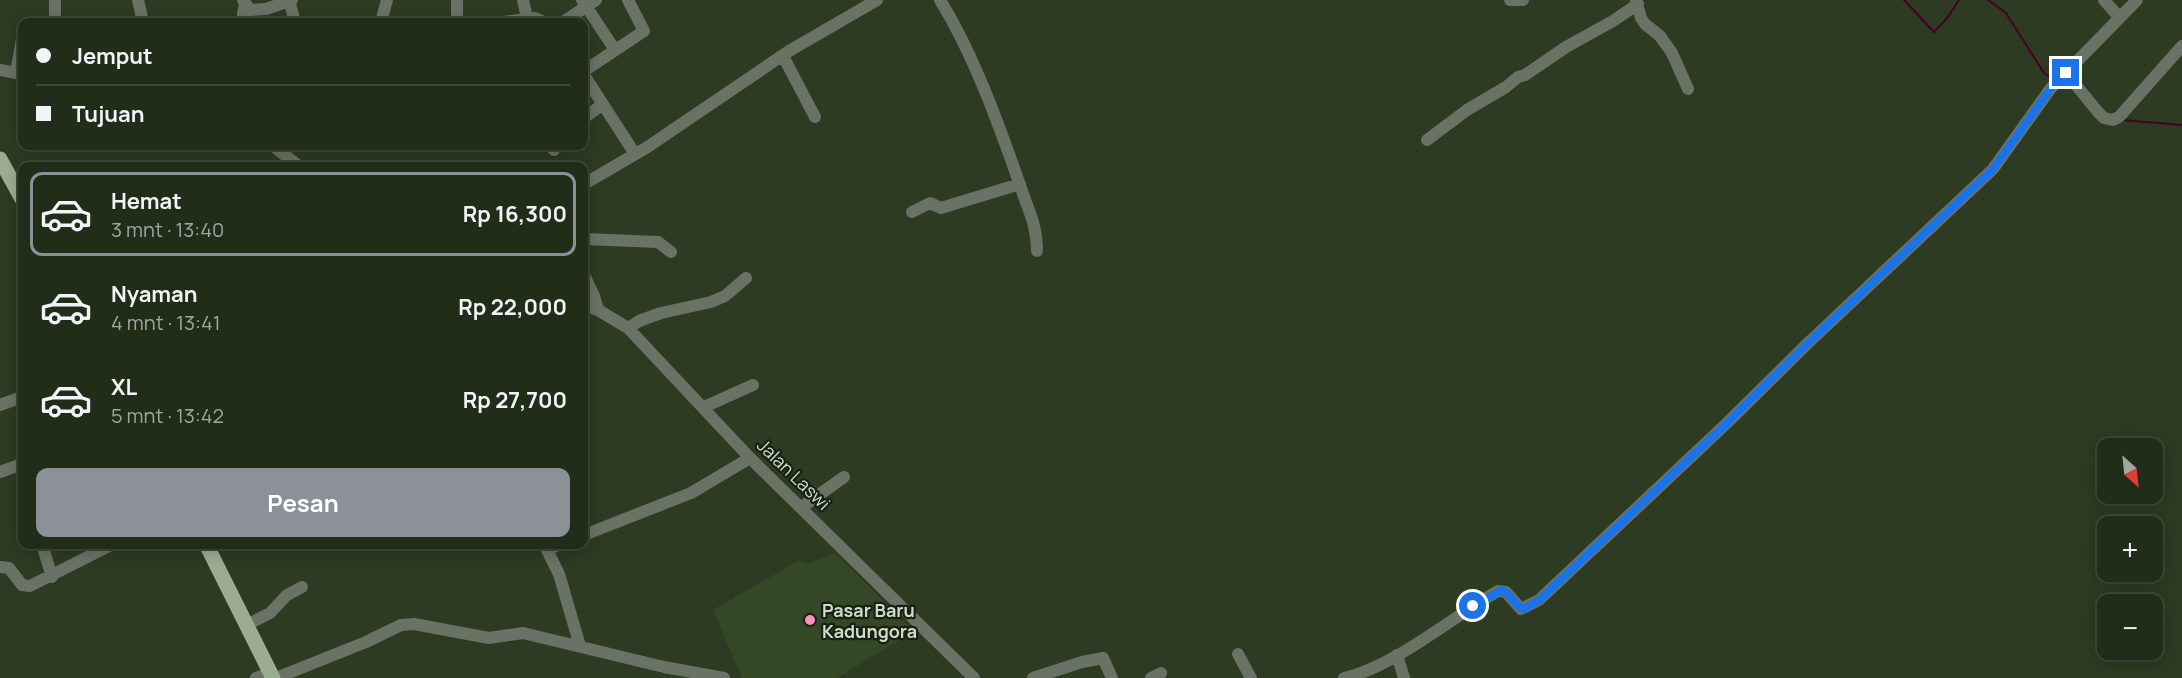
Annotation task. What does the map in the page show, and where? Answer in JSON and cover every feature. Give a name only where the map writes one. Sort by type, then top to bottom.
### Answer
[{"type":"main road","points":[[0,159],[17,181]]},
{"type":"main road","points":[[208,549],[247,625],[269,677]]},
{"type":"street","points":[[55,0],[55,18]]},
{"type":"street","points":[[138,0],[141,18]]},
{"type":"street","points":[[244,2],[250,10],[266,9],[290,0],[294,18]]},
{"type":"street","points":[[382,18],[387,0]]},
{"type":"street","points":[[457,0],[457,18]]},
{"type":"street","points":[[523,0],[527,18],[535,18]]},
{"type":"street","points":[[588,70],[644,31],[628,0]]},
{"type":"street","points":[[588,182],[635,154],[783,56],[877,0]]},
{"type":"street","points":[[940,0],[982,86],[1032,212],[1037,234],[1037,251]]},
{"type":"street","points":[[1510,0],[1523,0]]},
{"type":"street","points":[[2104,0],[2119,17]]},
{"type":"street","points":[[1344,678],[1360,674],[1397,655],[1498,591],[1506,592],[1521,609],[1539,600],[1993,169],[2051,88],[2137,0]]},
{"type":"street","points":[[243,18],[244,2]]},
{"type":"street","points":[[568,18],[588,2],[615,50]]},
{"type":"street","points":[[1427,140],[1467,110],[1506,87],[1518,76],[1525,75],[1566,47],[1613,21],[1637,2],[1645,24],[1660,36],[1672,52],[1688,89]]},
{"type":"street","points":[[2064,75],[2104,118],[2114,120],[2182,46]]},
{"type":"street","points":[[783,56],[815,117]]},
{"type":"street","points":[[0,70],[18,73]]},
{"type":"street","points":[[588,80],[635,154]]},
{"type":"street","points":[[588,115],[603,104]]},
{"type":"street","points":[[278,150],[294,162]]},
{"type":"street","points":[[912,212],[930,203],[941,208],[1020,184]]},
{"type":"street","points":[[588,239],[658,242],[671,252]]},
{"type":"street","points":[[628,328],[639,321],[661,313],[711,302],[725,296],[746,279]]},
{"type":"street","points":[[588,283],[598,310]]},
{"type":"street","name":"Jalan Laswi","points":[[588,307],[598,310],[628,328],[750,458],[974,678]]},
{"type":"street","points":[[704,407],[753,385]]},
{"type":"street","points":[[0,405],[18,398]]},
{"type":"street","points":[[588,533],[691,493],[750,458]]},
{"type":"street","points":[[0,472],[18,469]]},
{"type":"street","points":[[802,507],[843,477]]},
{"type":"street","points":[[44,549],[52,577]]},
{"type":"street","points":[[0,567],[9,568],[22,585],[30,586],[52,577],[104,549]]},
{"type":"street","points":[[549,549],[547,550],[559,574],[580,646]]},
{"type":"street","points":[[247,625],[270,612],[287,595],[302,587]]},
{"type":"street","points":[[269,677],[366,642],[400,625],[414,624],[489,638],[523,633],[664,667],[724,678]]},
{"type":"street","points":[[1238,654],[1251,678]]},
{"type":"street","points":[[1397,655],[1404,678]]},
{"type":"street","points":[[1033,678],[1082,662],[1103,658],[1113,678]]},
{"type":"shaded area","name":"Pasar Baru Kadungora","points":[[835,553],[914,631],[837,678],[742,678],[713,610],[798,561],[807,564]]},
{"type":"waterway","points":[[1904,0],[1934,32],[1959,0]]},
{"type":"waterway","points":[[1988,0],[2006,13],[2044,73],[2054,80]]},
{"type":"waterway","points":[[2122,120],[2182,125]]},
{"type":"place","name":"Pasar Baru Kadungora","points":[[810,620]]},
{"type":"route","points":[[1473,606],[1502,590],[1521,609],[1539,600],[1993,169],[2051,88],[2066,73]]}]
